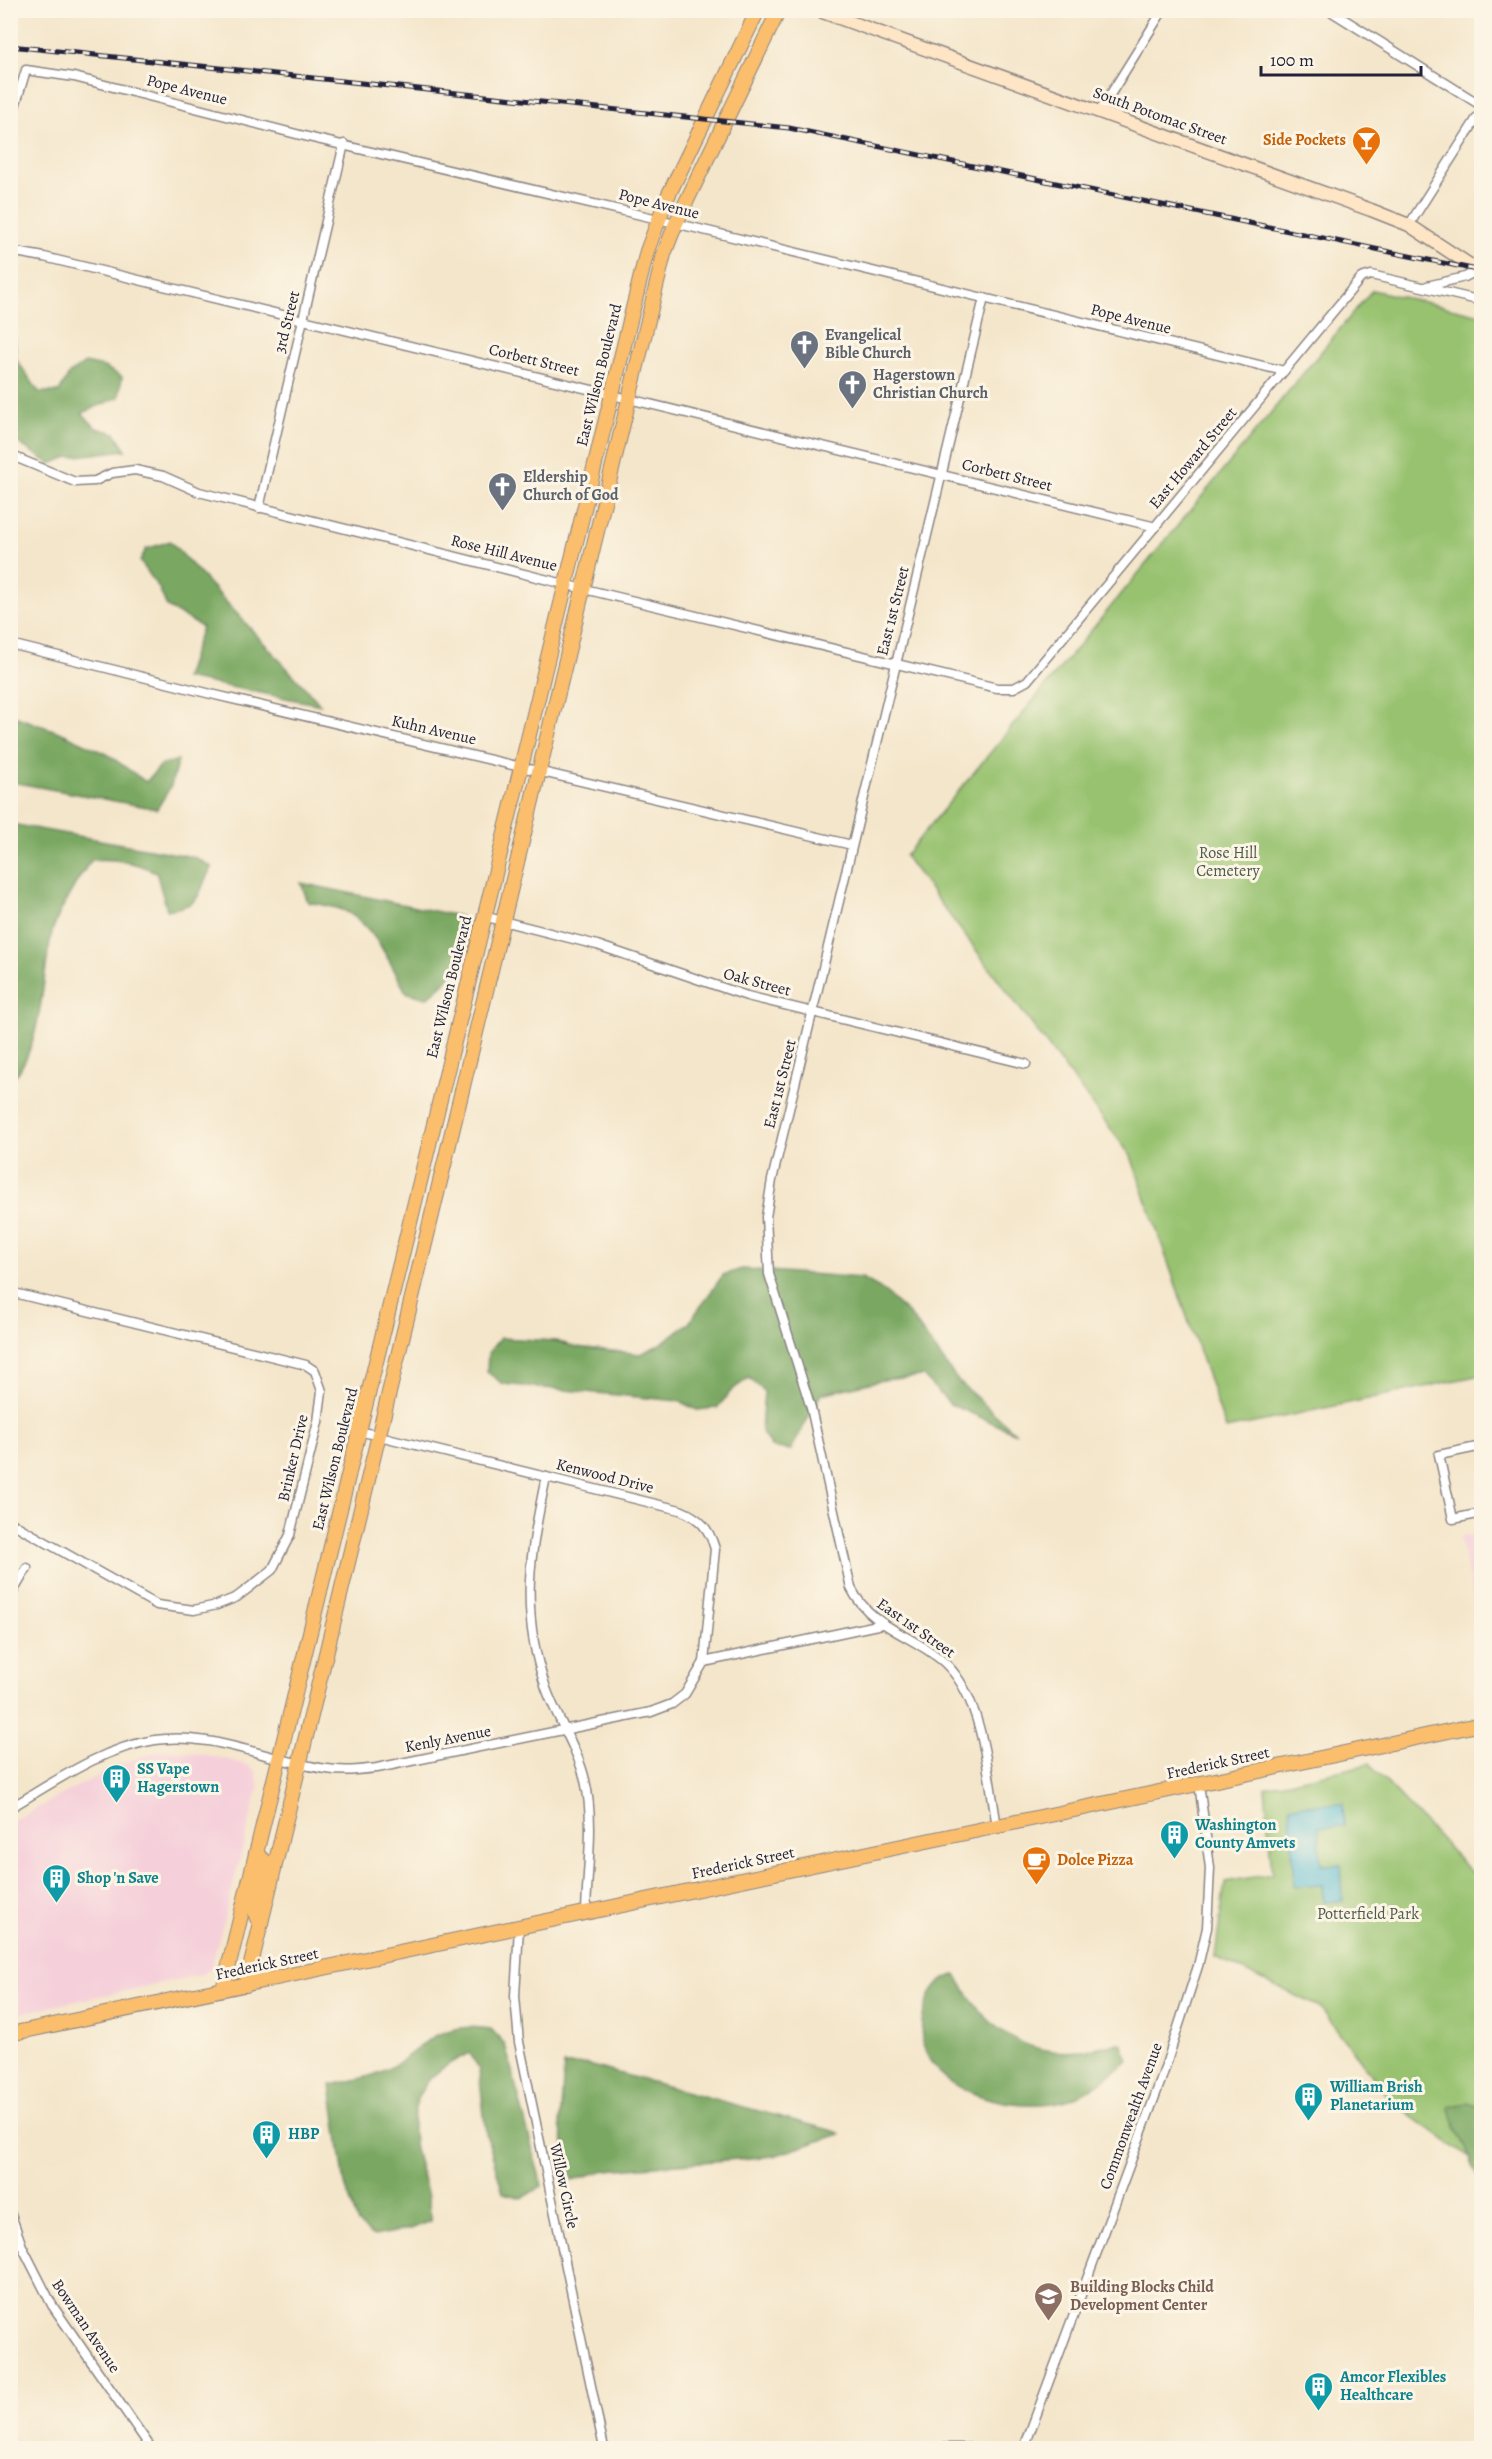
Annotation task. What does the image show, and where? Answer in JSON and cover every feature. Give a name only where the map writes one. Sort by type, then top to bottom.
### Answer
[{"type":"main road","name":"East Wilson Boulevard","points":[[224,1989],[483,916],[522,767],[610,394],[657,219],[758,10]]},
{"type":"main road","points":[[246,1985],[664,254],[676,223],[779,10]]},
{"type":"main road","name":"South Potomac Street","points":[[817,10],[1409,225],[1480,272]]},
{"type":"main road","name":"Frederick Street","points":[[10,2034],[1482,1724]]},
{"type":"main road","points":[[256,1854],[266,1862],[254,1910],[261,1924]]},
{"type":"street","points":[[1100,111],[1163,10]]},
{"type":"street","points":[[1329,10],[1482,108],[1409,225]]},
{"type":"street","name":"Pope Avenue","points":[[10,123],[26,70],[74,77],[1284,371]]},
{"type":"street","name":"3rd Street","points":[[259,508],[344,144]]},
{"type":"street","name":"Corbett Street","points":[[10,251],[629,398],[1156,527]]},
{"type":"street","name":"East Howard Street","points":[[1424,287],[1480,272]]},
{"type":"street","name":"East Howard Street","points":[[997,688],[1014,688],[1027,681],[1365,275],[1482,301]]},
{"type":"street","name":"East 1st Street","points":[[984,298],[772,1180],[766,1217],[766,1253],[775,1297],[811,1408],[851,1588],[866,1611],[882,1624],[935,1656],[956,1676],[964,1689],[976,1719],[997,1826]]},
{"type":"street","name":"Rose Hill Avenue","points":[[10,455],[75,482],[95,481],[112,473],[135,470],[163,476],[199,492],[259,508],[997,688]]},
{"type":"street","name":"Kuhn Avenue","points":[[10,644],[852,845]]},
{"type":"street","name":"Oak Street","points":[[483,916],[597,945],[711,985],[1026,1064]]},
{"type":"street","name":"Brinker Drive","points":[[10,1292],[306,1365],[315,1371],[322,1391],[318,1422],[283,1551],[272,1570],[257,1584],[227,1601],[194,1610],[157,1605],[10,1522]]},
{"type":"street","name":"Kenwood Drive","points":[[359,1431],[680,1510],[695,1516],[705,1525],[715,1549],[705,1662]]},
{"type":"street","points":[[1482,1446],[1439,1455],[1453,1519],[1482,1513]]},
{"type":"street","points":[[546,1477],[531,1548],[529,1607],[537,1661],[547,1690],[579,1761],[588,1801],[586,1912]]},
{"type":"street","points":[[10,1597],[27,1568]]},
{"type":"street","points":[[705,1662],[882,1624]]},
{"type":"street","name":"Kenly Avenue","points":[[10,1808],[97,1758],[117,1749],[157,1740],[204,1741],[300,1764],[350,1771],[377,1768],[566,1730],[651,1712],[672,1704],[685,1694],[705,1662]]},
{"type":"street","name":"Commonwealth Avenue","points":[[1024,2448],[1161,2080],[1198,1966],[1207,1929],[1210,1868],[1199,1783]]},
{"type":"street","name":"Willow Circle","points":[[519,1928],[515,1996],[519,2042],[604,2448]]},
{"type":"street","name":"Bowman Avenue","points":[[10,2212],[22,2246],[52,2305],[151,2448]]},
{"type":"street","points":[[938,2448],[970,2448]]},
{"type":"shaded area","points":[[1482,1533],[1481,1635],[1460,1537]]},
{"type":"shaded area","points":[[170,1750],[213,1756],[248,1765],[256,1772],[259,1786],[211,1968],[203,1974],[11,2015],[11,1822],[116,1766],[152,1753]]},
{"type":"green space","name":"Rose Hill Cemetery","points":[[1372,290],[1481,315],[1481,1375],[1226,1429],[1131,1156],[905,856]]},
{"type":"green space","points":[[11,334],[15,338],[16,359],[39,392],[59,392],[69,374],[85,363],[104,367],[122,377],[119,397],[82,413],[96,428],[115,433],[126,450],[69,457],[50,464],[11,438]]},
{"type":"green space","points":[[170,541],[321,705],[185,678],[202,627],[167,607],[159,588],[140,561],[146,549]]},
{"type":"green space","points":[[11,715],[62,733],[107,754],[146,782],[160,766],[178,760],[171,786],[157,809],[11,782]]},
{"type":"green space","points":[[11,824],[194,857],[212,867],[194,901],[179,908],[167,910],[156,872],[125,862],[92,860],[64,905],[52,932],[40,1010],[30,1050],[22,1067],[11,1080]]},
{"type":"green space","points":[[301,883],[458,916],[475,924],[457,966],[444,983],[426,998],[406,992],[382,948],[359,920],[340,909],[308,902]]},
{"type":"green space","points":[[742,1269],[862,1278],[880,1288],[910,1315],[958,1381],[1016,1433],[950,1404],[923,1376],[883,1380],[821,1394],[791,1450],[771,1447],[761,1431],[764,1391],[749,1378],[732,1390],[717,1408],[697,1410],[679,1401],[503,1384],[487,1372],[488,1353],[500,1338],[556,1341],[576,1347],[640,1354],[657,1346],[689,1323],[723,1275]]},
{"type":"green space","name":"Potterfield Park","points":[[1369,1764],[1481,1882],[1481,2166],[1392,2102],[1320,2007],[1215,1957],[1225,1882],[1272,1874],[1265,1787]]},
{"type":"green space","points":[[956,1974],[978,2008],[1005,2034],[1039,2049],[1059,2051],[1081,2051],[1121,2043],[1128,2061],[1086,2092],[1070,2099],[1047,2104],[1020,2104],[993,2100],[967,2091],[945,2077],[929,2059],[922,2037],[925,2009],[932,1991],[939,1983]]},
{"type":"green space","points":[[471,2027],[491,2029],[505,2044],[542,2186],[522,2198],[503,2193],[486,2133],[479,2070],[470,2053],[442,2068],[432,2077],[418,2098],[414,2111],[414,2143],[428,2200],[430,2221],[411,2229],[374,2236],[358,2224],[345,2185],[331,2085],[375,2074],[394,2066],[431,2038],[455,2029]]},
{"type":"green space","points":[[584,2064],[840,2134],[774,2156],[606,2170],[572,2180],[560,2125],[564,2065]]},
{"type":"green space","points":[[1467,2103],[1481,2107],[1481,2225],[1480,2181],[1448,2107]]},
{"type":"water","points":[[1343,1803],[1344,1826],[1319,1827],[1321,1865],[1341,1865],[1343,1901],[1323,1902],[1322,1885],[1294,1887],[1290,1806]]},
{"type":"railway","points":[[10,46],[789,128],[1482,271]]},
{"type":"place","name":"Side Pockets","points":[[1367,166]]},
{"type":"place","name":"Evangelical Bible Church","points":[[804,370]]},
{"type":"place","name":"Hagerstown Christian Church","points":[[852,410]]},
{"type":"place","name":"Eldership Church of God","points":[[502,512]]},
{"type":"place","name":"SS Vape Hagerstown","points":[[116,1804]]},
{"type":"place","name":"Washington County Amvets","points":[[1174,1860]]},
{"type":"place","name":"Dolce Pizza","points":[[1036,1886]]},
{"type":"place","name":"Shop 'n Save","points":[[56,1904]]},
{"type":"place","name":"William Brish Planetarium","points":[[1309,2122]]},
{"type":"place","name":"HBP","points":[[267,2160]]},
{"type":"place","name":"Building Blocks Child Development Center","points":[[1049,2322]]},
{"type":"place","name":"Amcor Flexibles Healthcare","points":[[1319,2412]]}]
